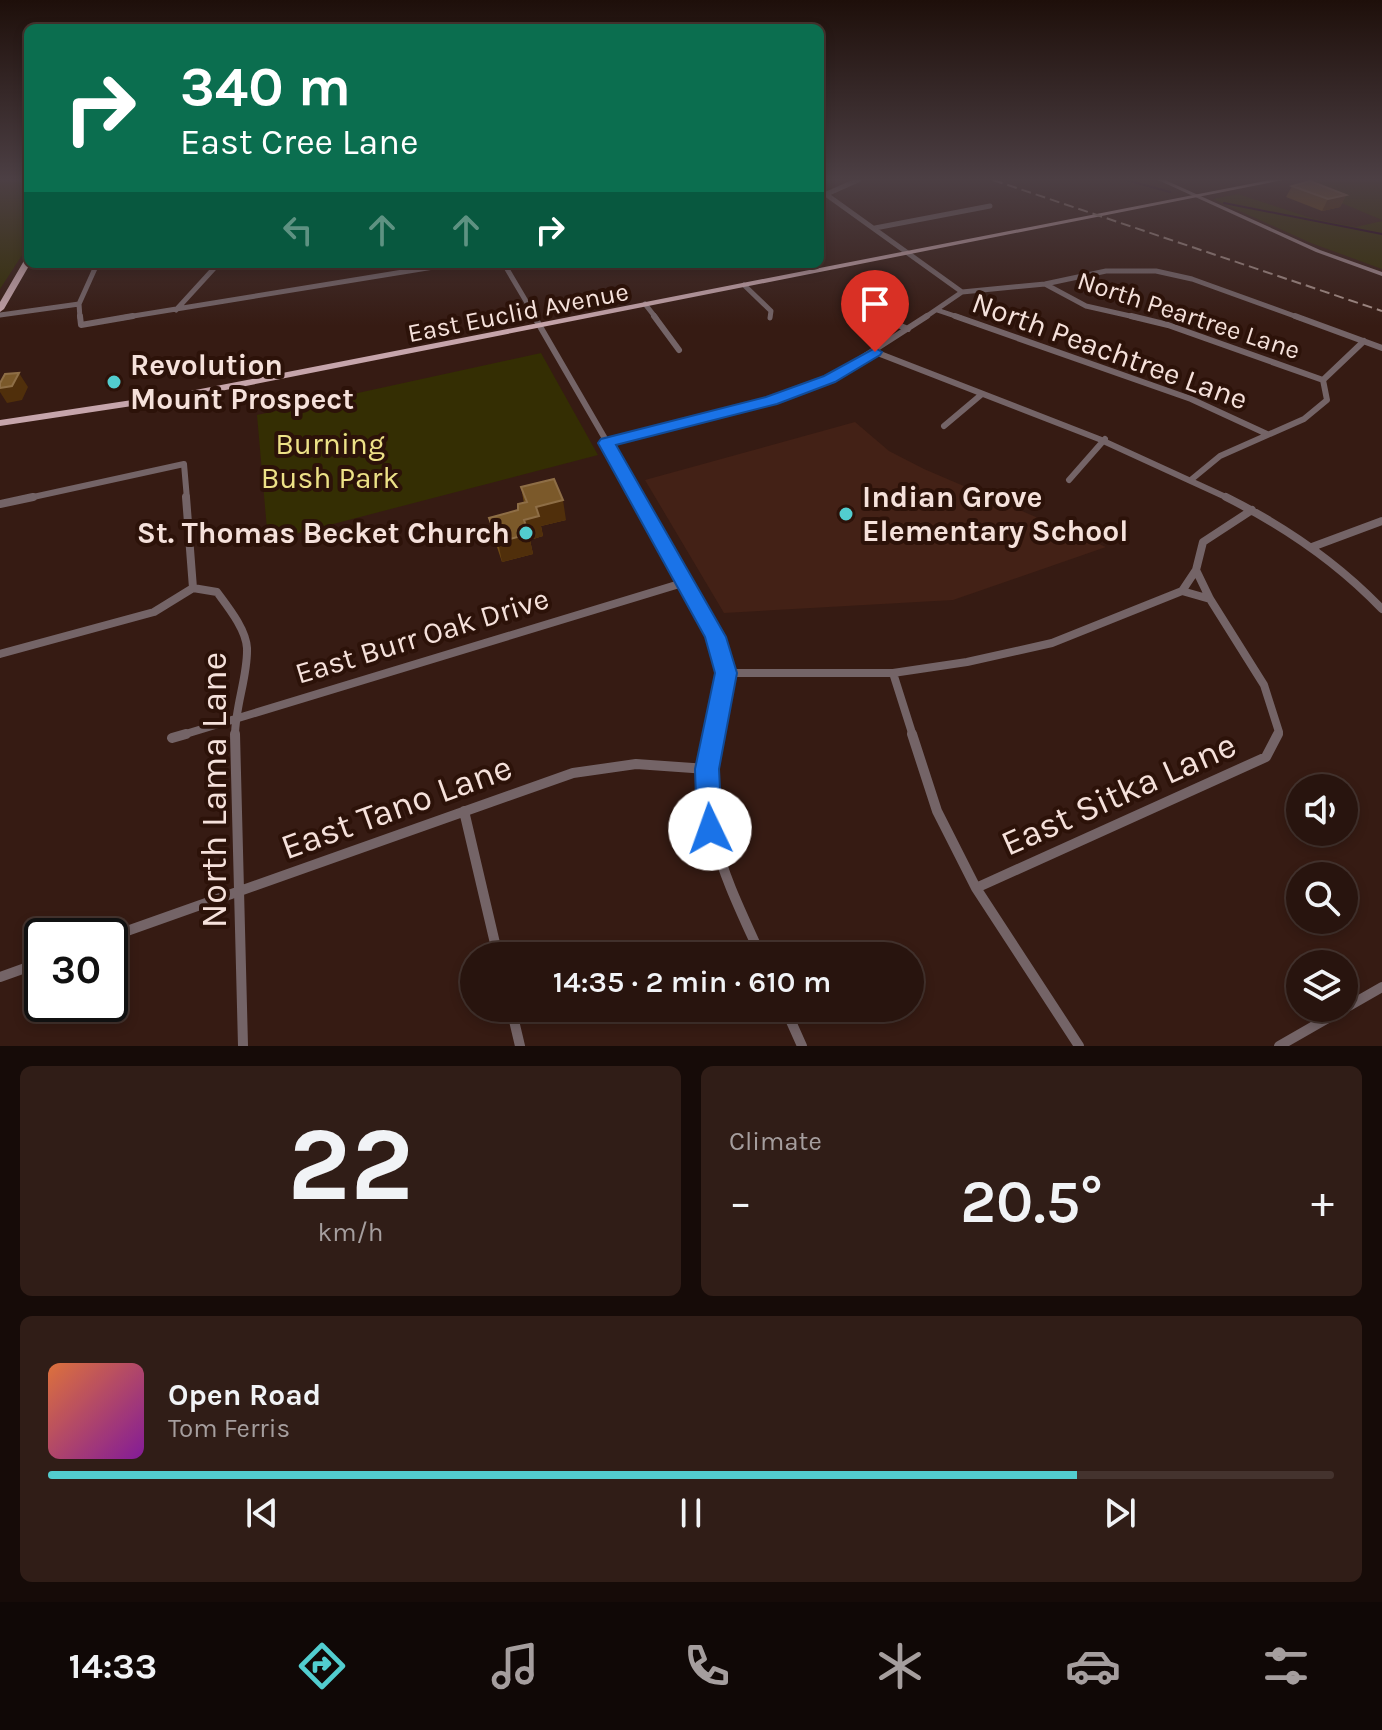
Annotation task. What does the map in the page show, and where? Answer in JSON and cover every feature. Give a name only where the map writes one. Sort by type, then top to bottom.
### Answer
[{"type":"main road","name":"East Euclid Avenue","points":[[0,431],[134,411],[1038,229]]},
{"type":"main road","points":[[1269,229],[1318,251],[1382,274]]},
{"type":"main road","points":[[0,309],[24,268]]},
{"type":"main road","name":"East Euclid Avenue","points":[[0,423],[185,395],[541,327]]},
{"type":"street","points":[[876,229],[962,292]]},
{"type":"street","points":[[95,268],[79,304],[81,325],[428,268]]},
{"type":"street","points":[[176,310],[214,268]]},
{"type":"street","points":[[506,268],[716,637],[726,673],[707,769],[707,805],[713,846],[755,942]]},
{"type":"street","points":[[607,443],[772,401],[829,379],[875,352],[962,292],[1045,284],[1106,271],[1156,268],[1382,348]]},
{"type":"street","name":"North Peartree Lane","points":[[1045,284],[1086,306],[1168,325],[1323,380]]},
{"type":"street","points":[[746,287],[771,311],[770,319]]},
{"type":"street","points":[[0,315],[79,304]]},
{"type":"street","points":[[646,306],[679,350]]},
{"type":"street","name":"North Peachtree Lane","points":[[937,310],[1179,394],[1267,434]]},
{"type":"street","points":[[891,322],[908,329]]},
{"type":"street","points":[[1192,479],[1220,456],[1304,419],[1327,400],[1323,380],[1364,341]]},
{"type":"street","points":[[875,352],[1105,439],[1192,479],[1252,510],[1312,547],[1382,609]]},
{"type":"street","points":[[944,426],[982,394]]},
{"type":"street","points":[[1069,480],[1105,439]]},
{"type":"street","points":[[0,504],[184,464],[193,588],[154,612],[0,654]]},
{"type":"street","points":[[726,673],[893,673],[967,662],[1052,643],[1182,591],[1196,570],[1203,542],[1252,510]]},
{"type":"street","points":[[1312,547],[1382,521]]},
{"type":"street","name":"East Sitka Lane","points":[[976,888],[1266,757],[1279,732],[1270,699],[1196,570]]},
{"type":"street","name":"East Burr Oak Drive","points":[[172,738],[686,582]]},
{"type":"street","name":"North Lama Lane","points":[[193,588],[217,592],[233,614],[247,646],[235,717],[243,1046]]},
{"type":"street","points":[[1182,591],[1210,599]]},
{"type":"street","points":[[893,673],[937,811],[976,888],[1079,1046]]},
{"type":"street","name":"East Tano Lane","points":[[128,931],[464,811],[592,769],[636,764],[707,769]]},
{"type":"street","points":[[464,811],[495,942]]},
{"type":"street","points":[[0,977],[24,968]]},
{"type":"street","points":[[1279,1046],[1382,987]]},
{"type":"street","points":[[514,1022],[520,1046]]},
{"type":"street","points":[[791,1022],[802,1046]]},
{"type":"shaded area","name":"Indian Grove Elementary School","points":[[855,422],[889,451],[924,469],[1106,547],[953,600],[724,613],[645,480]]},
{"type":"green space","points":[[0,229],[24,229],[24,252],[0,289]]},
{"type":"green space","points":[[1279,229],[1382,229],[1382,269]]},
{"type":"green space","name":"Burning Bush Park","points":[[541,353],[598,455],[268,541],[257,415]]},
{"type":"building","points":[[19,373],[12,386],[0,388],[5,374]]},
{"type":"building","points":[[554,479],[563,500],[536,507],[539,516],[524,520],[529,534],[498,542],[489,518],[518,510],[518,504],[527,502],[521,487]]},
{"type":"waterway","points":[[1356,229],[1382,234]]},
{"type":"railway","points":[[1138,229],[1382,311]]},
{"type":"place","name":"Revolution Mount Prospect","points":[[114,382]]},
{"type":"place","name":"Indian Grove Elementary School","points":[[846,514]]},
{"type":"place","name":"St. Thomas Becket Church","points":[[526,533]]},
{"type":"route","points":[[710,829],[707,769],[726,673],[716,637],[607,443],[772,401],[829,379],[875,352]]}]
